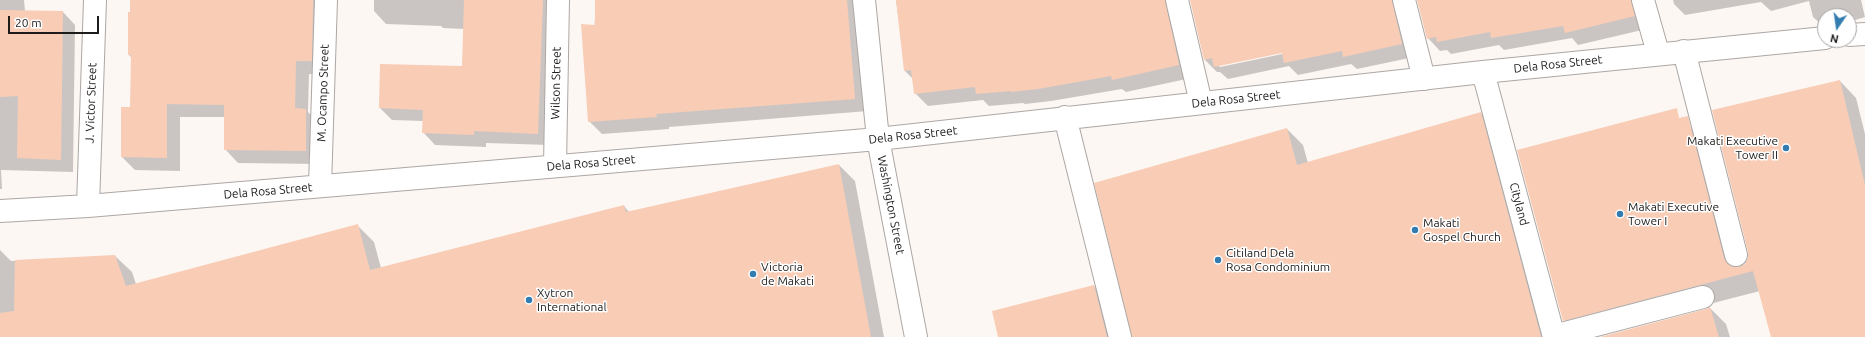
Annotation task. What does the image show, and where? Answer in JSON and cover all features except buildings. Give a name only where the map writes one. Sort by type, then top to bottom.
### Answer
[{"type":"street","name":"J. Victor Street","points":[[88,206],[95,0]]},
{"type":"street","name":"M. Ocampo Street","points":[[320,186],[326,0]]},
{"type":"street","name":"Wilson Street","points":[[555,166],[558,0]]},
{"type":"street","name":"Washington Street","points":[[864,0],[878,139],[916,337]]},
{"type":"street","points":[[1177,0],[1201,103]]},
{"type":"street","points":[[1404,0],[1424,79]]},
{"type":"street","points":[[1644,0],[1658,53]]},
{"type":"street","name":"Dela Rosa Street","points":[[0,211],[88,206],[878,139],[1065,117],[1658,53],[1817,39]]},
{"type":"street","points":[[1684,51],[1736,254]]},
{"type":"street","name":"Cityland","points":[[1483,72],[1554,337]]},
{"type":"street","points":[[1065,117],[1120,337]]},
{"type":"street","points":[[1554,337],[1703,297]]},
{"type":"place","name":"Makati Executive Tower II","points":[[1786,148]]},
{"type":"place","name":"Makati Executive Tower I","points":[[1620,214]]},
{"type":"place","name":"Makati Gospel Church","points":[[1415,230]]},
{"type":"place","name":"Citiland Dela Rosa Condominium","points":[[1218,260]]},
{"type":"place","name":"Victoria de Makati","points":[[753,274]]},
{"type":"place","name":"Xytron International","points":[[529,300]]}]
